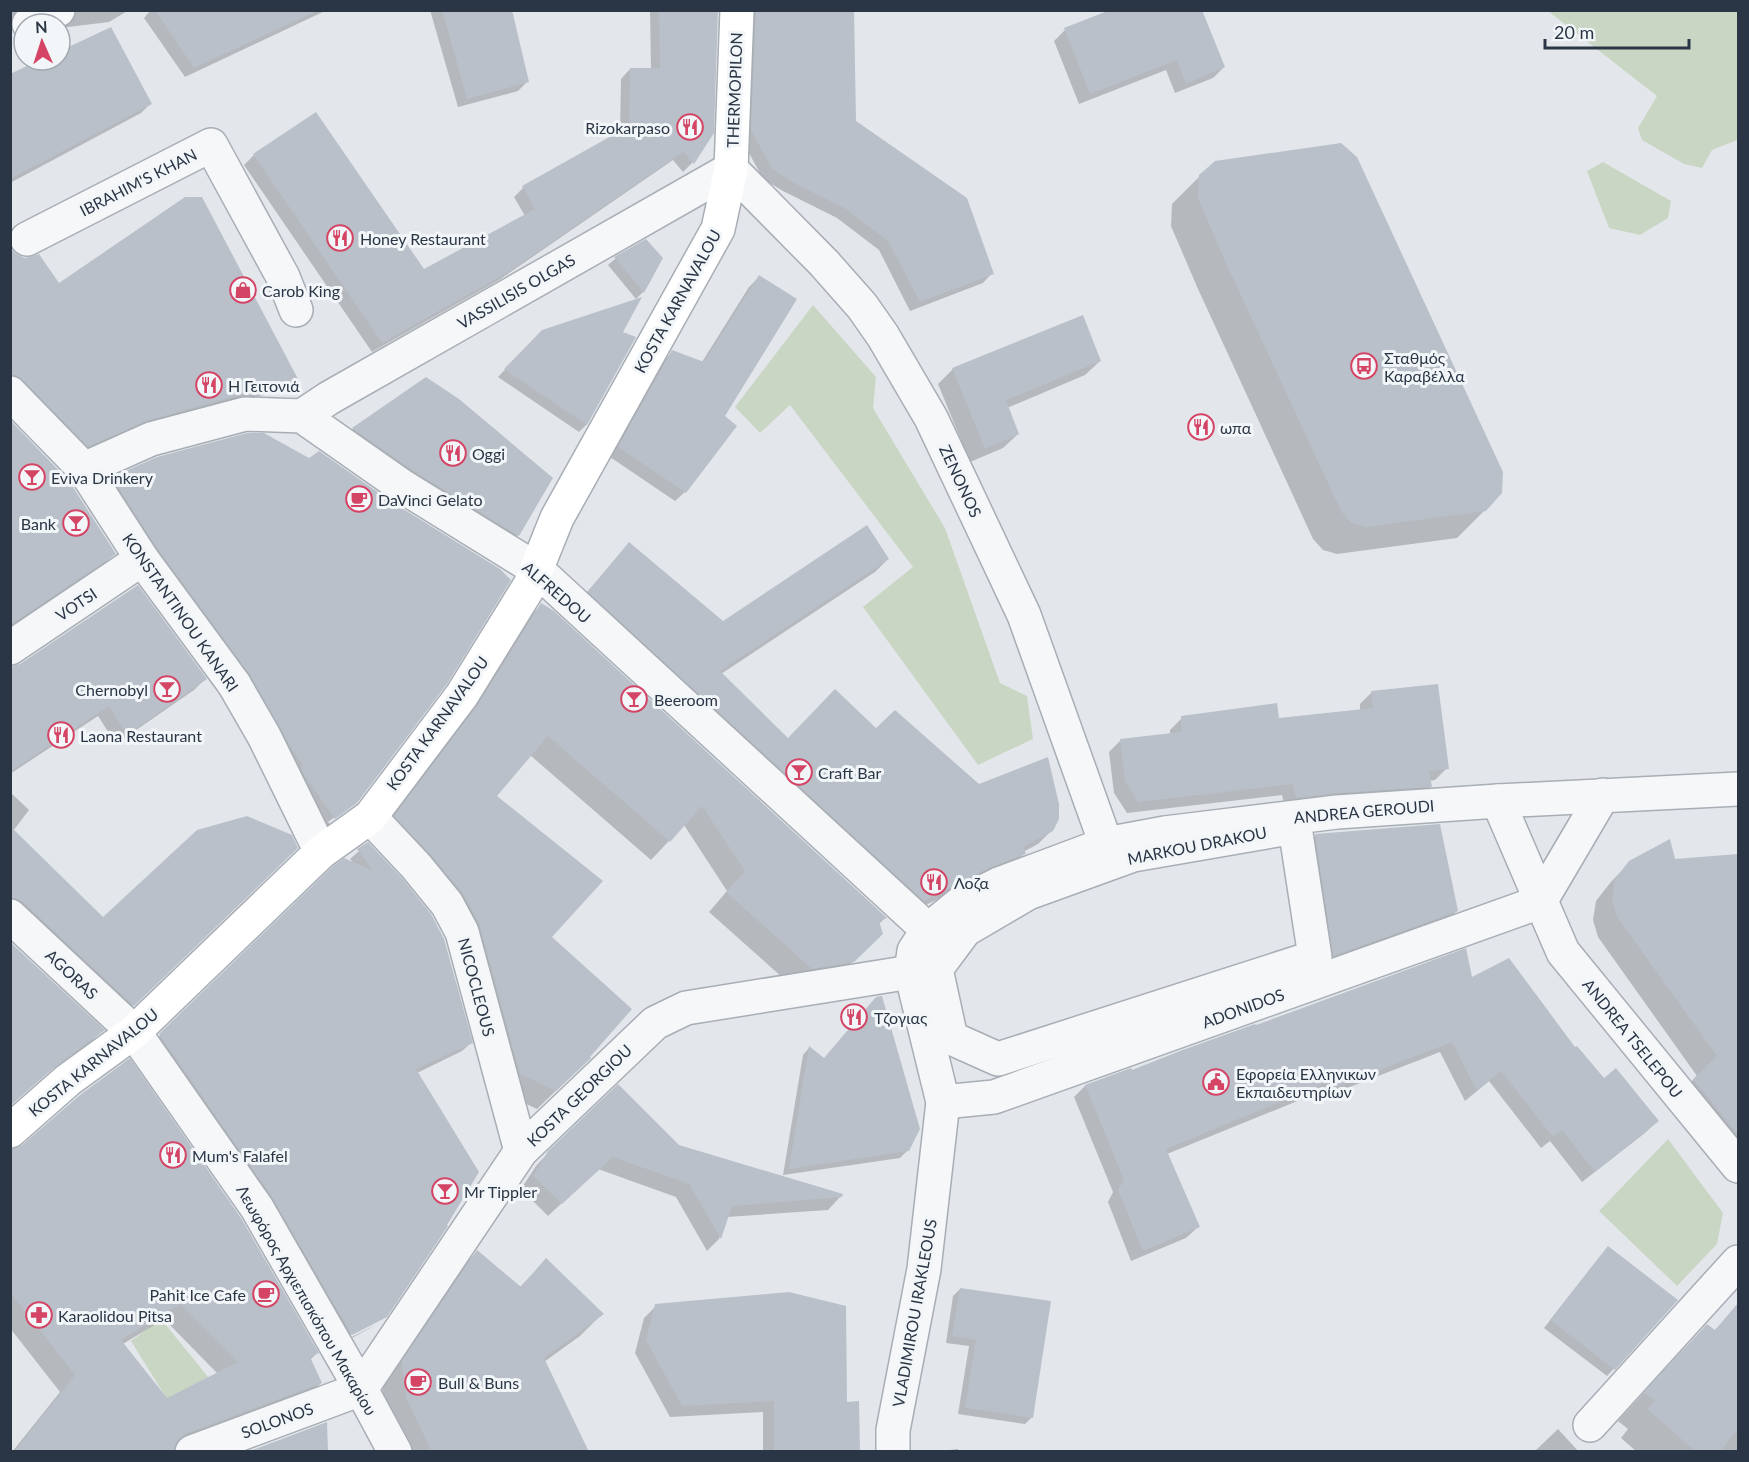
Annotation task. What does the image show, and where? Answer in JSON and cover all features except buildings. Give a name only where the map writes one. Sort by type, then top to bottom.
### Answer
[{"type":"main road","name":"THERMOPILON","points":[[731,169],[737,10]]},
{"type":"main road","name":"KOSTA KARNAVALOU","points":[[10,1131],[68,1080],[134,1032],[321,852],[369,817],[462,695],[530,585],[557,518],[718,229],[731,169]]},
{"type":"street","name":"IBRAHIM'S KHAN","points":[[27,239],[212,145],[283,277],[296,310]]},
{"type":"street","name":"VASSILISIS OLGAS","points":[[302,416],[339,392],[731,169]]},
{"type":"street","name":"ZENONOS","points":[[731,169],[838,278],[862,306],[884,336],[931,418],[1024,615],[1106,844]]},
{"type":"street","name":"KONSTANTINOU KANARI","points":[[10,393],[84,469],[142,560],[234,684],[264,736],[321,852]]},
{"type":"street","points":[[84,469],[151,439],[245,414],[302,416]]},
{"type":"street","name":"ALFREDOU","points":[[302,416],[402,486],[536,569],[928,930]]},
{"type":"street","name":"VOTSI","points":[[10,648],[142,560]]},
{"type":"street","name":"ANDREA GEROUDI","points":[[928,930],[961,903],[999,884],[1106,844],[1164,832],[1336,812],[1738,789]]},
{"type":"street","points":[[1540,902],[1603,795]]},
{"type":"street","name":"ANDREA TSELEPOU","points":[[1498,801],[1563,952],[1738,1166]]},
{"type":"street","name":"NICOCLEOUS","points":[[369,817],[416,866],[447,904],[462,932],[520,1151]]},
{"type":"street","name":"MARKOU DRAKOU","points":[[1295,827],[1315,957],[998,1059],[951,1038],[936,969],[965,930],[1028,892],[1133,855],[1295,827]]},
{"type":"street","name":"ADONIDOS","points":[[943,1102],[994,1097],[1540,902]]},
{"type":"street","name":"AGORAS","points":[[10,916],[134,1032]]},
{"type":"street","points":[[928,930],[914,951],[911,972],[943,1102]]},
{"type":"street","name":"KOSTA GEORGIOU","points":[[361,1389],[520,1151],[655,1023],[686,1008],[911,972]]},
{"type":"street","name":"Λεωφόρος Αρχιεπισκόπου Μακαρίου","points":[[134,1032],[256,1208],[395,1452]]},
{"type":"street","points":[[10,1112],[68,1080]]},
{"type":"street","name":"VLADIMIROU IRAKLEOUS","points":[[893,1452],[893,1430],[924,1269],[943,1102]]},
{"type":"street","points":[[1590,1425],[1738,1262]]},
{"type":"street","name":"SOLONOS","points":[[192,1452],[361,1389]]},
{"type":"green space","points":[[1548,11],[1738,11],[1738,141],[1712,150],[1702,168],[1684,164],[1642,140],[1638,128],[1657,96]]},
{"type":"green space","points":[[1603,162],[1671,201],[1668,218],[1640,235],[1609,228],[1587,171]]},
{"type":"green space","points":[[813,305],[876,377],[873,408],[945,528],[1000,683],[1027,696],[1033,739],[978,765],[863,607],[913,567],[790,405],[760,433],[735,407]]},
{"type":"green space","points":[[1668,1139],[1723,1213],[1717,1244],[1677,1286],[1599,1211]]},
{"type":"green space","points":[[161,1319],[209,1378],[170,1404],[131,1341]]},
{"type":"place","name":"Rizokarpaso","points":[[690,127]]},
{"type":"place","name":"Honey Restaurant","points":[[340,238]]},
{"type":"place","name":"Carob King","points":[[243,290]]},
{"type":"place","name":"Σταθμός Καραβέλλα","points":[[1364,366]]},
{"type":"place","name":"Η Γειτονιά","points":[[209,385]]},
{"type":"place","name":"ωπα","points":[[1201,427]]},
{"type":"place","name":"Oggi","points":[[453,453]]},
{"type":"place","name":"Eviva Drinkery","points":[[32,477]]},
{"type":"place","name":"DaVinci Gelato","points":[[359,499]]},
{"type":"place","name":"Bank","points":[[76,523]]},
{"type":"place","name":"Chernobyl","points":[[167,689]]},
{"type":"place","name":"Beeroom","points":[[634,699]]},
{"type":"place","name":"Laona Restaurant","points":[[61,735]]},
{"type":"place","name":"Craft Bar","points":[[799,772]]},
{"type":"place","name":"Λοζα","points":[[934,882]]},
{"type":"place","name":"Τζογιας","points":[[854,1017]]},
{"type":"place","name":"Εφορεία Ελληνικων Εκπαιδευτηρίων","points":[[1216,1082]]},
{"type":"place","name":"Mum's Falafel","points":[[173,1155]]},
{"type":"place","name":"Mr Tippler","points":[[445,1191]]},
{"type":"place","name":"Pahit Ice Cafe","points":[[266,1294]]},
{"type":"place","name":"Karaolidou Pitsa","points":[[39,1315]]},
{"type":"place","name":"Bull & Buns","points":[[418,1382]]}]
